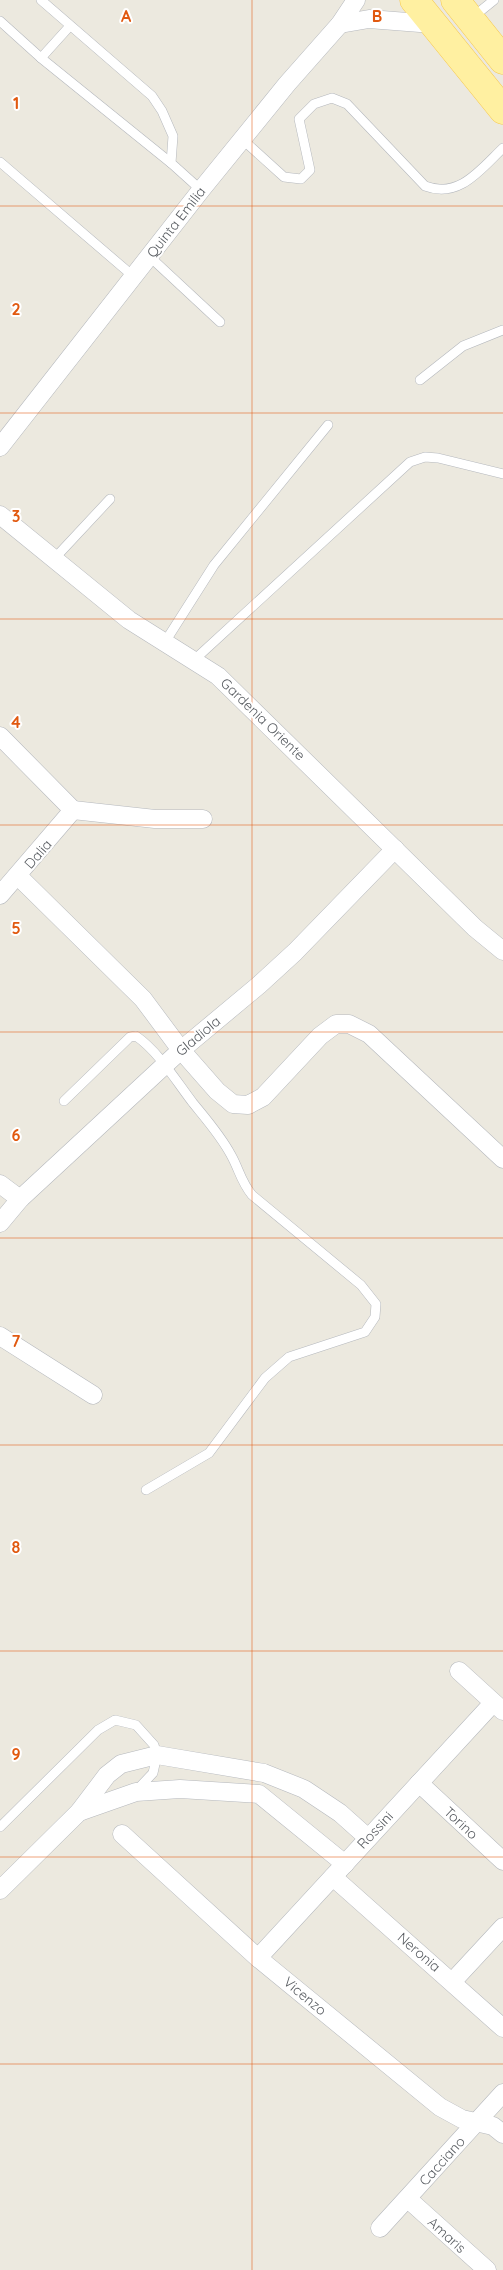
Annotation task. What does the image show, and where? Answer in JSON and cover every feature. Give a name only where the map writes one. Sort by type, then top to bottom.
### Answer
[{"type":"main road","points":[[414,0],[503,110]]},
{"type":"main road","points":[[462,10],[503,60]]},
{"type":"street","name":"Quinta Emilia","points":[[0,447],[148,256],[287,84],[340,24],[356,0]]},
{"type":"street","points":[[340,24],[369,19],[433,24]]},
{"type":"street","name":"Gardenia Oriente","points":[[0,515],[129,620],[218,676],[475,928],[503,951]]},
{"type":"street","points":[[0,736],[73,810],[155,819],[203,819]]},
{"type":"street","name":"Dalia","points":[[0,895],[73,810]]},
{"type":"street","name":"Gladiola","points":[[0,1222],[20,1199],[181,1050],[259,985],[295,952],[395,849]]},
{"type":"street","points":[[18,876],[143,999],[181,1050],[217,1090],[233,1104],[248,1105],[263,1097],[320,1036],[336,1024],[349,1024],[369,1034],[503,1159]]},
{"type":"street","points":[[0,1184],[20,1199]]},
{"type":"street","points":[[0,1336],[94,1396]]},
{"type":"street","points":[[458,1671],[498,1707]]},
{"type":"street","name":"Rossini","points":[[258,1958],[419,1784],[498,1707]]},
{"type":"street","points":[[0,1890],[79,1812],[107,1775],[121,1764],[157,1755],[264,1773],[304,1789],[340,1813],[368,1838]]},
{"type":"street","points":[[259,1794],[264,1773]]},
{"type":"street","name":"Torino","points":[[419,1784],[503,1861]]},
{"type":"street","points":[[79,1812],[136,1792],[180,1789],[259,1794],[345,1864]]},
{"type":"street","name":"Vicenzo","points":[[122,1834],[258,1958],[440,2107],[462,2119],[478,2121],[493,2126],[503,2134]]},
{"type":"street","name":"Neronia","points":[[333,1877],[453,1981],[503,2028]]},
{"type":"street","points":[[453,1981],[503,1927]]},
{"type":"street","name":"Cacciano","points":[[380,2228],[503,2093]]},
{"type":"street","name":"Amaris","points":[[408,2199],[486,2270]]},
{"type":"lane","points":[[41,0],[152,96],[162,111],[173,136],[171,163]]},
{"type":"lane","points":[[462,10],[494,0]]},
{"type":"lane","points":[[0,21],[41,58],[171,163],[201,190]]},
{"type":"lane","points":[[41,58],[70,27]]},
{"type":"lane","points":[[242,139],[284,176],[301,179],[310,170],[300,119],[314,104],[332,98],[347,104],[424,186],[438,191],[455,188],[472,178],[503,148]]},
{"type":"lane","points":[[0,162],[133,276]]},
{"type":"lane","points":[[148,256],[220,322]]},
{"type":"lane","points":[[420,380],[463,346],[503,330]]},
{"type":"lane","points":[[164,642],[214,565],[328,425]]},
{"type":"lane","points":[[193,662],[410,462],[425,457],[438,458],[503,474]]},
{"type":"lane","points":[[54,559],[110,498]]},
{"type":"lane","points":[[64,1101],[130,1037],[136,1036],[165,1065],[221,1139],[232,1155],[242,1183],[252,1196],[361,1285],[376,1304],[375,1317],[366,1332],[289,1358],[265,1378],[209,1453],[146,1490]]},
{"type":"lane","points":[[0,1827],[98,1730],[115,1720],[136,1725],[154,1745],[157,1755],[152,1773],[136,1792]]}]
